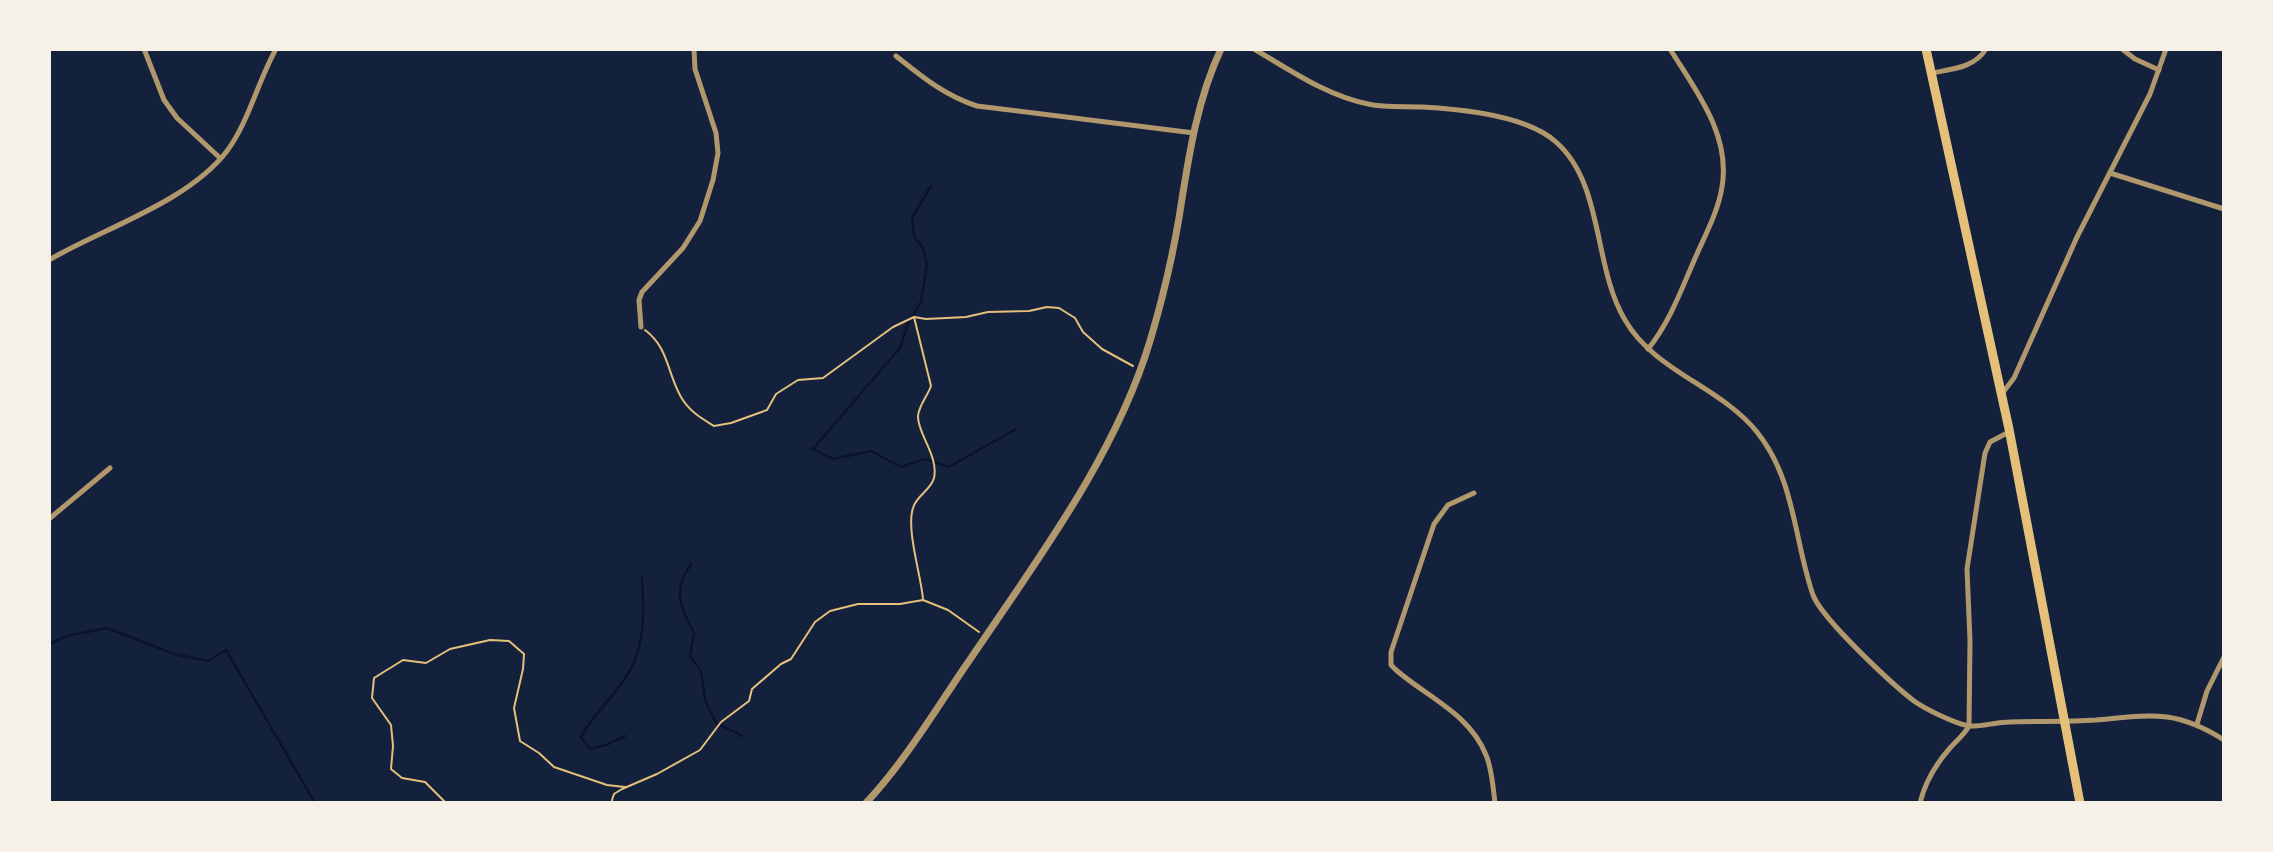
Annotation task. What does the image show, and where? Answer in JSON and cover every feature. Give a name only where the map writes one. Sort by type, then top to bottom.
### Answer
[{"type":"highway","points":[[1926,49],[2009,432],[2080,803]]},
{"type":"street","points":[[144,49],[164,100],[177,118],[220,158]]},
{"type":"street","points":[[49,260],[166,200],[209,169],[227,150],[276,49]]},
{"type":"street","points":[[641,327],[639,300],[642,292],[682,248],[700,222],[713,180],[718,153],[716,133],[695,69],[694,49]]},
{"type":"street","points":[[866,803],[912,747],[1049,545],[1133,393],[1161,299],[1194,133],[1213,66],[1221,49]]},
{"type":"street","points":[[1254,49],[1330,92],[1354,101],[1371,105],[1475,113],[1529,125],[1554,139],[1572,159],[1581,178],[1614,299],[1626,323],[1648,349],[1738,411],[1764,442],[1788,492],[1813,593],[1830,620],[1913,701],[1933,713],[1969,726],[2148,715],[2179,718],[2197,724],[2224,740]]},
{"type":"street","points":[[1648,349],[1674,307],[1716,207],[1723,178],[1722,149],[1712,119],[1670,49]]},
{"type":"street","points":[[1932,73],[1966,66],[1976,61],[1986,49]]},
{"type":"street","points":[[2122,49],[2135,59],[2159,70]]},
{"type":"street","points":[[2001,396],[2014,378],[2077,237],[2141,114],[2166,49]]},
{"type":"street","points":[[896,56],[934,86],[977,106],[1194,133]]},
{"type":"street","points":[[2110,173],[2224,209]]},
{"type":"street","points":[[1920,803],[1930,775],[1969,726],[1969,552],[1985,453],[1990,442],[2009,432]]},
{"type":"street","points":[[49,519],[110,468]]},
{"type":"street","points":[[1474,493],[1448,505],[1434,524],[1391,652],[1391,665],[1458,715],[1474,732],[1487,755],[1496,803]]},
{"type":"street","points":[[2197,724],[2207,691],[2224,657]]},
{"type":"path","points":[[641,327],[658,340],[681,397],[695,414],[714,426],[732,423],[767,410],[776,394],[798,380],[823,378],[887,331],[914,317],[966,317],[988,312],[1059,308],[1075,318],[1083,332],[1102,349],[1140,370]]},
{"type":"path","points":[[914,317],[931,386],[920,405],[919,427],[926,438],[934,477],[913,506],[912,515],[923,600]]},
{"type":"path","points":[[611,803],[614,794],[625,787],[657,774],[700,750],[728,715],[749,701],[752,689],[792,659],[815,622],[823,615],[846,605],[900,604],[923,600],[958,617],[985,637]]},
{"type":"path","points":[[446,803],[425,782],[402,778],[391,768],[391,725],[372,698],[374,678],[403,660],[426,663],[450,649],[490,640],[509,641],[524,654],[514,709],[520,741],[554,767],[607,785],[625,787]]},
{"type":"waterway","points":[[813,447],[900,348],[908,323],[921,302],[927,264],[922,246],[914,237],[912,218],[931,186]]},
{"type":"waterway","points":[[813,449],[833,459],[871,451],[901,467],[925,459],[949,467],[1016,429]]},
{"type":"waterway","points":[[691,564],[681,582],[680,590],[682,606],[694,633],[690,656],[701,671],[705,700],[716,723],[742,736]]},
{"type":"waterway","points":[[625,736],[590,749],[581,737],[624,680],[636,656],[642,631],[642,578]]},
{"type":"waterway","points":[[49,644],[67,636],[107,628],[174,654],[208,661],[226,650],[315,803]]}]
